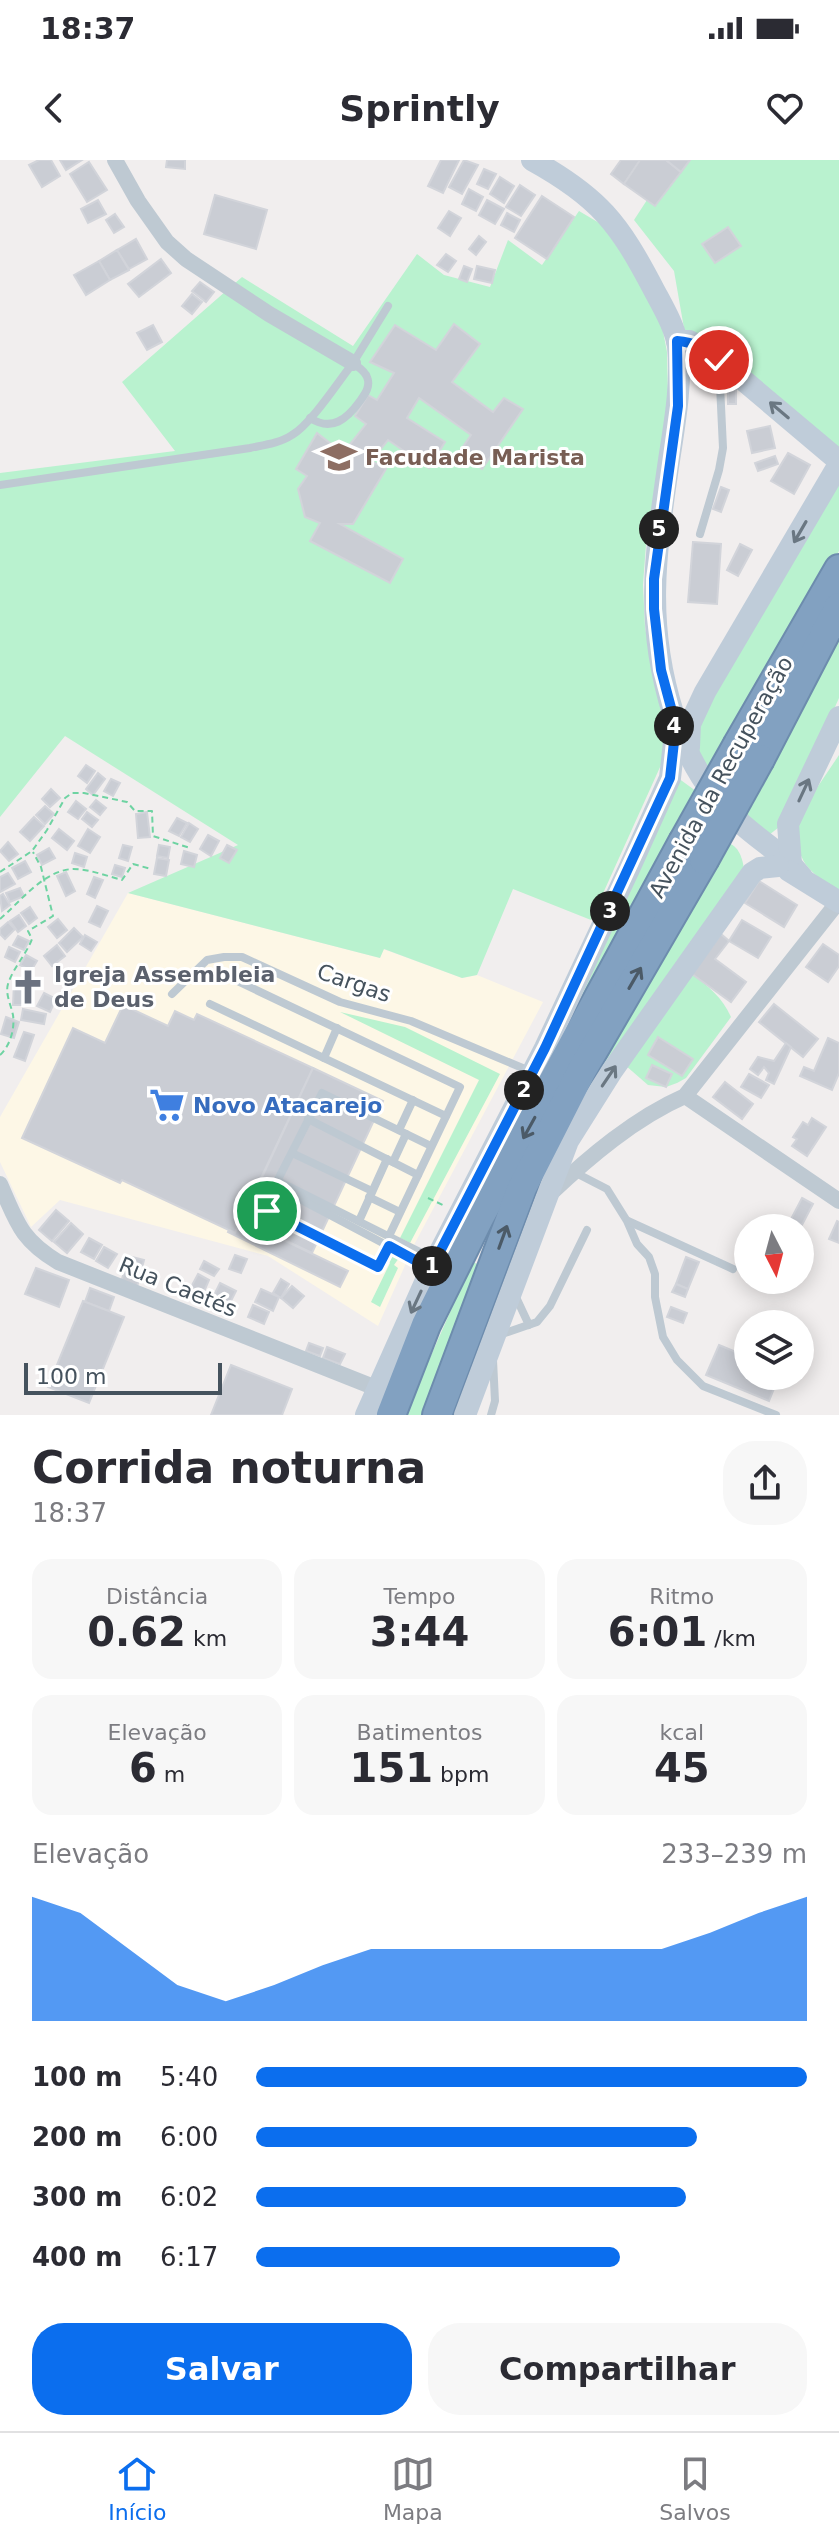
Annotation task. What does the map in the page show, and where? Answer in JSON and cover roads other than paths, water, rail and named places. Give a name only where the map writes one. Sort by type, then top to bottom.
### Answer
[{"type":"highway","name":"Avenida da Recuperação","points":[[749,752],[839,569]]},
{"type":"highway","name":"Avenida da Recuperação","points":[[391,1415],[426,1325],[472,1231],[749,752],[839,606]]},
{"type":"highway","name":"Avenida da Recuperação","points":[[437,1415],[522,1188],[694,851]]},
{"type":"highway","points":[[568,1141],[582,1070]]},
{"type":"main road","points":[[532,160],[588,195],[609,215],[636,255],[677,341],[678,406],[654,579],[654,609],[661,670],[684,771],[699,774],[755,843],[839,902]]},
{"type":"main road","points":[[677,341],[689,341],[719,360],[839,462]]},
{"type":"main road","name":"Avenida da Recuperação","points":[[366,1415],[434,1264],[684,771],[690,724],[839,462]]},
{"type":"main road","points":[[661,670],[689,689],[709,686]]},
{"type":"main road","points":[[755,843],[779,837],[788,824],[839,717]]},
{"type":"main road","points":[[788,824],[790,869]]},
{"type":"main road","points":[[751,875],[755,843]]},
{"type":"main road","points":[[465,1415],[568,1141],[612,1071],[751,875],[760,868],[790,869]]},
{"type":"street","points":[[115,160],[138,201],[167,242],[186,259],[269,314],[353,363]]},
{"type":"street","points":[[546,1198],[574,1171],[662,1106],[685,1096],[839,902]]},
{"type":"street","points":[[685,1096],[839,1201]]},
{"type":"street","name":"Rua Caetés","points":[[0,1184],[22,1234],[38,1250],[58,1262],[376,1388]]},
{"type":"lane","points":[[0,485],[266,445],[295,434],[353,363],[388,306]]},
{"type":"lane","points":[[700,534],[723,448],[719,360]]},
{"type":"lane","points":[[310,418],[324,424],[348,417],[365,395],[368,381],[366,374],[353,363]]},
{"type":"lane","name":"Cargas","points":[[172,994],[207,960],[242,957],[340,1002],[411,1021],[533,1072]]},
{"type":"lane","points":[[233,979],[460,1087],[400,1212],[378,1267],[263,1209],[322,1093],[431,1146]]},
{"type":"lane","points":[[210,1004],[446,1116]]},
{"type":"lane","points":[[324,1058],[337,1028]]},
{"type":"lane","points":[[359,1221],[390,1161],[413,1100]]},
{"type":"lane","points":[[308,1119],[418,1175]]},
{"type":"lane","points":[[292,1153],[400,1212]]},
{"type":"lane","points":[[574,1171],[607,1189],[637,1244],[649,1257],[655,1274],[655,1297],[663,1337],[677,1360],[703,1386],[776,1415]]},
{"type":"lane","points":[[277,1183],[434,1264]]},
{"type":"lane","points":[[277,1183],[359,1221],[389,1241]]},
{"type":"lane","points":[[627,1221],[733,1269]]},
{"type":"lane","points":[[491,1415],[495,1401],[493,1339],[537,1322],[550,1306],[587,1230]]},
{"type":"lane","points":[[512,1289],[529,1325]]},
{"type":"place","name":"Facudade Marista","points":[[339,457]]},
{"type":"place","name":"Igreja Assembleia de Deus","points":[[28,987]]},
{"type":"place","name":"Novo Atacarejo","points":[[167,1105]]}]
